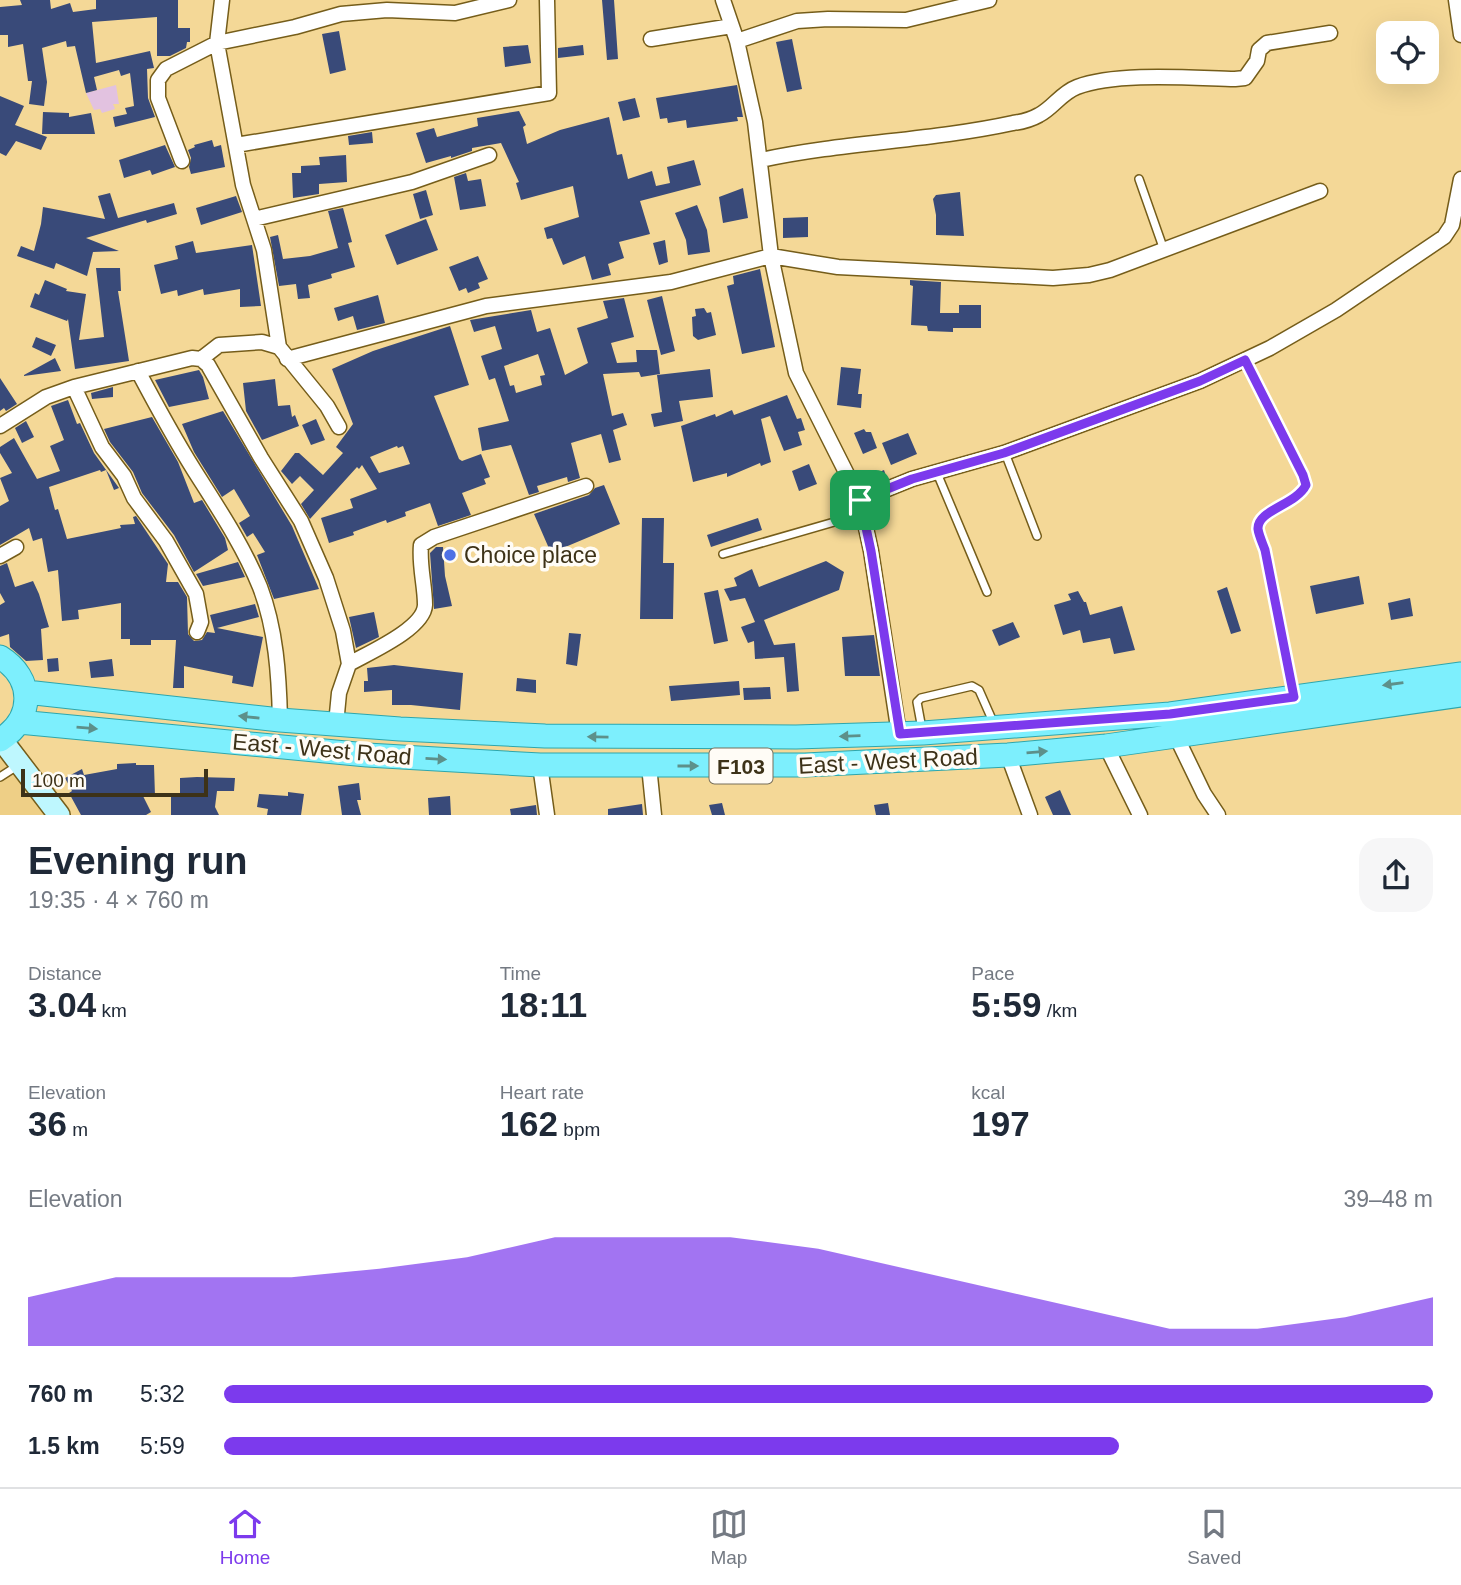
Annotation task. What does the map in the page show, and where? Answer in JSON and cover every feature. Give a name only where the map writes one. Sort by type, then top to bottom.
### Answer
[{"type":"main road","points":[[0,657],[11,664],[21,677],[26,692],[25,708],[19,722],[0,739]]},
{"type":"main road","name":"East - West Road","points":[[26,692],[280,720],[545,736],[648,738],[900,734],[996,728],[1170,714],[1461,674]]},
{"type":"main road","name":"East - West Road","points":[[19,722],[366,755],[540,765],[805,765],[1007,755],[1106,746],[1461,695]]},
{"type":"street","points":[[222,0],[217,43],[243,185],[264,250],[283,353]]},
{"type":"street","points":[[182,162],[158,98],[158,80],[166,69],[217,43],[295,27],[341,14],[387,10],[455,13],[509,0]]},
{"type":"street","points":[[236,145],[549,93],[547,0]]},
{"type":"street","points":[[723,0],[737,41],[761,160],[771,257],[796,373],[861,507],[900,734]]},
{"type":"street","points":[[737,41],[797,21],[906,20],[926,7],[989,0]]},
{"type":"street","points":[[1456,0],[1461,27]]},
{"type":"street","points":[[650,39],[732,26]]},
{"type":"street","points":[[761,160],[797,152],[1014,123],[1038,116],[1062,95],[1090,83],[1167,77],[1245,78],[1257,61],[1259,50],[1267,43],[1330,33]]},
{"type":"street","points":[[254,219],[412,182],[489,155]]},
{"type":"street","points":[[861,507],[937,472],[1004,453],[1200,381],[1245,360],[1336,310],[1444,237],[1452,225],[1461,178]]},
{"type":"street","points":[[283,353],[486,306],[671,282],[771,257],[838,267],[1053,278],[1089,275],[1110,270],[1320,191]]},
{"type":"street","points":[[201,359],[219,345],[262,342],[283,353],[327,406],[339,427]]},
{"type":"street","points":[[0,426],[46,397],[74,387],[192,358],[201,359],[208,365],[301,521],[326,578],[343,631],[349,664],[339,694],[335,724]]},
{"type":"street","points":[[138,371],[166,423],[239,541],[261,589],[279,671],[280,720]]},
{"type":"street","points":[[74,387],[103,447],[124,476],[134,498],[166,541],[196,594],[201,622],[197,632]]},
{"type":"street","points":[[349,664],[420,620],[425,607],[419,563],[421,545],[433,537],[586,486]]},
{"type":"street","points":[[0,556],[16,547]]},
{"type":"street","points":[[1176,736],[1204,794],[1218,815]]},
{"type":"street","points":[[0,739],[59,815]]},
{"type":"street","points":[[1106,746],[1139,815]]},
{"type":"street","points":[[1007,755],[1023,812]]},
{"type":"street","points":[[540,765],[547,815]]},
{"type":"street","points":[[649,766],[654,815]]},
{"type":"lane","points":[[1139,178],[1164,250]]},
{"type":"lane","points":[[1245,360],[1306,485],[1301,494],[1265,515],[1258,528],[1265,550],[1294,697]]},
{"type":"lane","points":[[1004,453],[1037,536]]},
{"type":"lane","points":[[937,472],[987,592]]},
{"type":"lane","points":[[723,554],[861,507]]},
{"type":"lane","points":[[923,733],[917,702],[921,698],[972,686],[979,690],[996,728]]},
{"type":"lane","points":[[0,778],[20,764]]},
{"type":"shaded area","points":[[116,85],[119,104],[113,104],[115,109],[102,113],[100,109],[94,110],[86,93]]},
{"type":"shaded area","points":[[0,746],[49,815],[0,815]]},
{"type":"building","points":[[20,0],[50,0],[51,9],[70,3],[73,12],[96,9],[96,0],[178,0],[178,28],[190,28],[190,42],[187,42],[186,48],[170,56],[157,56],[157,17],[92,22],[96,63],[150,51],[154,68],[147,69],[148,98],[155,117],[115,127],[113,117],[127,114],[125,108],[134,106],[130,73],[121,76],[119,70],[94,77],[97,90],[86,93],[75,46],[67,47],[66,41],[42,48],[47,82],[44,106],[29,104],[32,81],[28,81],[23,44],[8,47],[8,35],[0,35],[0,7],[22,5]]},
{"type":"building","points":[[602,0],[614,0],[618,59],[607,60]]},
{"type":"building","points":[[339,31],[346,70],[330,74],[322,34]]},
{"type":"building","points":[[792,39],[802,89],[787,92],[776,42]]},
{"type":"building","points":[[528,45],[531,63],[505,67],[503,47]]},
{"type":"building","points":[[583,45],[584,55],[558,58],[558,48]]},
{"type":"building","points":[[737,85],[743,117],[737,117],[738,121],[687,128],[686,120],[668,123],[667,118],[660,119],[656,98]]},
{"type":"building","points":[[0,96],[24,106],[15,125],[47,137],[41,150],[16,141],[6,156],[0,153]]},
{"type":"building","points":[[635,98],[640,117],[623,121],[618,102]]},
{"type":"building","points":[[519,111],[526,125],[523,127],[527,144],[560,130],[609,117],[617,155],[622,154],[628,179],[652,171],[656,186],[670,183],[667,167],[694,160],[701,185],[640,201],[650,234],[619,242],[624,258],[608,264],[611,275],[592,280],[585,256],[563,265],[552,238],[547,239],[544,228],[579,217],[573,186],[521,200],[516,183],[519,182],[501,143],[472,148],[472,151],[451,158],[426,163],[416,133],[434,128],[437,137],[478,126],[477,118]]},
{"type":"building","points":[[43,112],[69,113],[69,117],[91,113],[95,134],[42,134]]},
{"type":"building","points":[[372,132],[373,143],[349,145],[348,136]]},
{"type":"building","points":[[212,140],[214,147],[221,145],[225,167],[191,174],[188,150],[195,147],[194,145]]},
{"type":"building","points":[[165,145],[175,167],[152,175],[150,170],[124,178],[119,160]]},
{"type":"building","points":[[346,155],[347,182],[319,184],[319,194],[293,198],[292,173],[301,173],[301,166],[320,165],[319,157]]},
{"type":"building","points":[[466,173],[468,181],[481,179],[486,206],[460,210],[454,177]]},
{"type":"building","points":[[743,188],[748,218],[723,223],[719,197]]},
{"type":"building","points":[[426,190],[433,215],[420,219],[413,194]]},
{"type":"building","points":[[960,192],[964,236],[936,235],[933,199],[936,195]]},
{"type":"building","points":[[110,193],[118,218],[174,203],[177,214],[147,223],[146,220],[86,238],[119,251],[93,252],[87,276],[56,263],[54,269],[17,256],[21,246],[34,251],[43,207],[105,219],[98,196]]},
{"type":"building","points":[[236,196],[242,212],[201,225],[196,208]]},
{"type":"building","points":[[697,205],[707,230],[710,252],[688,255],[686,240],[675,213]]},
{"type":"building","points":[[343,208],[355,267],[308,285],[310,298],[298,299],[296,284],[279,286],[270,237],[278,235],[283,259],[310,256],[338,248],[328,211]]},
{"type":"building","points":[[808,217],[808,237],[783,238],[783,218]]},
{"type":"building","points":[[426,219],[438,250],[397,265],[385,235]]},
{"type":"building","points":[[665,240],[668,262],[659,265],[653,243]]},
{"type":"building","points":[[193,241],[196,253],[252,245],[261,306],[240,307],[240,289],[204,295],[203,289],[178,296],[177,290],[161,294],[154,265],[178,259],[175,246]]},
{"type":"building","points":[[478,256],[488,279],[478,283],[480,288],[468,293],[466,288],[459,291],[449,267]]},
{"type":"building","points":[[96,268],[120,268],[121,291],[118,291],[129,361],[75,369],[68,319],[67,321],[30,307],[35,293],[39,295],[45,280],[67,289],[66,291],[86,294],[79,340],[104,337]]},
{"type":"building","points":[[760,269],[775,347],[742,354],[727,286],[734,284],[733,276]]},
{"type":"building","points":[[910,280],[941,282],[940,313],[959,313],[959,305],[981,305],[981,328],[953,328],[953,332],[928,331],[927,326],[911,325],[913,286],[910,285]]},
{"type":"building","points":[[378,295],[385,323],[357,330],[353,316],[338,321],[334,308]]},
{"type":"building","points":[[662,296],[675,351],[661,355],[647,300]]},
{"type":"building","points":[[624,298],[634,337],[611,343],[617,363],[637,362],[636,350],[657,350],[660,374],[641,377],[639,372],[603,374],[612,416],[623,413],[627,425],[613,430],[621,460],[609,463],[601,434],[571,443],[580,478],[568,482],[567,477],[537,486],[539,492],[529,495],[511,445],[482,451],[478,428],[509,421],[495,378],[489,380],[481,356],[502,349],[495,326],[474,332],[470,320],[531,310],[537,332],[550,328],[565,375],[588,363],[577,328],[608,318],[603,301]],"holes":[[[538,354],[545,375],[540,376],[542,385],[516,393],[514,385],[510,386],[504,366]]]},
{"type":"building","points":[[704,308],[707,313],[711,312],[716,335],[698,340],[693,336],[692,317],[696,316],[695,309]]},
{"type":"building","points":[[450,326],[469,385],[434,396],[459,459],[462,461],[481,454],[490,477],[484,479],[486,484],[462,493],[471,515],[438,526],[430,503],[405,512],[406,516],[387,523],[386,520],[329,543],[321,518],[353,508],[350,499],[377,489],[362,465],[359,469],[357,467],[310,519],[301,504],[314,490],[300,476],[292,484],[281,471],[295,453],[299,453],[323,475],[343,453],[336,447],[353,424],[332,369],[373,351]],"holes":[[[397,446],[403,446],[410,464],[379,473],[370,457]]]},
{"type":"building","points":[[36,337],[56,345],[51,356],[32,347]]},
{"type":"building","points":[[55,358],[61,371],[24,376],[24,375]]},
{"type":"building","points":[[841,367],[861,369],[858,394],[862,394],[861,408],[837,405]]},
{"type":"building","points":[[710,369],[713,397],[679,401],[683,421],[654,427],[651,414],[662,412],[657,375]]},
{"type":"building","points":[[199,370],[209,399],[169,407],[155,380]]},
{"type":"building","points":[[0,378],[17,404],[6,411],[4,408],[0,411]]},
{"type":"building","points":[[275,379],[278,406],[290,405],[292,417],[295,415],[299,426],[262,440],[246,411],[243,383]]},
{"type":"building","points":[[113,387],[113,397],[92,399],[91,393]]},
{"type":"building","points":[[787,395],[805,430],[798,432],[802,445],[784,451],[770,416],[761,419],[771,462],[761,466],[760,463],[727,477],[727,473],[693,482],[681,426],[732,410],[734,415]]},
{"type":"building","points":[[68,400],[77,424],[80,423],[94,453],[119,488],[114,490],[106,470],[49,487],[67,539],[121,528],[120,525],[135,524],[133,517],[136,516],[168,564],[166,582],[178,582],[187,597],[188,634],[194,641],[202,640],[207,632],[215,633],[210,615],[255,604],[259,617],[217,628],[263,637],[253,687],[232,683],[233,676],[184,666],[184,688],[173,688],[176,640],[151,640],[151,645],[130,645],[130,639],[121,639],[121,603],[78,610],[79,619],[62,621],[58,570],[48,572],[42,538],[33,541],[29,528],[0,545],[0,506],[9,501],[0,478],[12,473],[0,453],[0,447],[14,438],[37,479],[60,471],[50,446],[64,440],[51,406]]},
{"type":"building","points":[[223,411],[292,526],[319,589],[274,599],[257,555],[265,552],[253,533],[247,537],[239,523],[250,516],[234,489],[222,497],[194,452],[182,424]]},
{"type":"building","points":[[152,417],[178,462],[194,503],[202,500],[225,538],[228,550],[194,572],[174,535],[142,493],[133,472],[110,442],[104,429]]},
{"type":"building","points":[[316,419],[325,440],[311,445],[302,425]]},
{"type":"building","points":[[26,421],[34,437],[22,443],[15,428]]},
{"type":"building","points":[[864,429],[871,432],[877,448],[863,454],[854,433]]},
{"type":"building","points":[[908,433],[917,454],[891,465],[882,443]]},
{"type":"building","points":[[809,464],[817,484],[799,491],[792,471]]},
{"type":"building","points":[[884,470],[887,479],[875,484],[872,475]]},
{"type":"building","points":[[604,485],[620,524],[551,553],[534,514],[589,495],[595,488]]},
{"type":"building","points":[[642,518],[664,518],[663,563],[674,563],[673,619],[640,619]]},
{"type":"building","points":[[758,518],[762,530],[711,547],[707,535]]},
{"type":"building","points":[[436,547],[443,547],[445,576],[452,606],[434,609],[430,553]]},
{"type":"building","points":[[826,561],[844,572],[839,590],[764,620],[774,645],[795,643],[799,691],[787,692],[784,657],[755,659],[754,641],[748,643],[741,627],[755,622],[745,598],[730,601],[724,589],[737,586],[734,578],[752,569],[759,587]]},
{"type":"building","points":[[238,562],[245,577],[203,586],[196,574]]},
{"type":"building","points":[[7,563],[15,587],[33,581],[39,594],[49,627],[41,629],[43,660],[26,661],[10,647],[9,634],[0,637],[0,605],[5,602],[0,593],[0,566]]},
{"type":"building","points":[[1359,576],[1364,604],[1316,614],[1310,586]]},
{"type":"building","points":[[1227,587],[1241,631],[1231,634],[1217,591]]},
{"type":"building","points":[[718,590],[728,641],[714,644],[704,593]]},
{"type":"building","points":[[1078,591],[1086,602],[1090,615],[1122,606],[1135,650],[1114,654],[1110,638],[1083,643],[1080,630],[1063,635],[1054,605],[1071,600],[1068,594]]},
{"type":"building","points":[[1410,598],[1413,616],[1391,620],[1388,603]]},
{"type":"building","points":[[374,612],[379,637],[356,648],[349,617]]},
{"type":"building","points":[[1013,622],[1020,637],[999,646],[992,630]]},
{"type":"building","points":[[569,633],[581,634],[577,666],[566,664]]},
{"type":"building","points":[[874,635],[880,676],[845,676],[842,637]]},
{"type":"building","points":[[58,658],[59,671],[48,672],[47,659]]},
{"type":"building","points":[[112,659],[114,676],[91,678],[89,662]]},
{"type":"building","points":[[394,665],[463,673],[460,710],[392,705],[392,690],[364,692],[364,681],[368,681],[367,668]]},
{"type":"building","points":[[517,678],[536,680],[536,693],[516,691]]},
{"type":"building","points":[[739,681],[740,695],[671,701],[669,686]]},
{"type":"building","points":[[770,687],[771,699],[744,700],[743,688]]},
{"type":"building","points":[[117,764],[154,765],[155,796],[143,796],[151,812],[146,815],[81,815],[69,793],[72,791],[65,778],[82,769],[84,775],[117,769]]},
{"type":"building","points":[[180,778],[235,778],[234,791],[217,791],[215,807],[219,815],[171,815],[171,795],[180,795]]},
{"type":"building","points":[[359,783],[361,800],[357,800],[361,815],[342,815],[338,786]]},
{"type":"building","points":[[1060,790],[1071,815],[1053,815],[1045,797]]},
{"type":"building","points":[[288,792],[304,794],[301,815],[267,815],[268,809],[257,807],[259,794],[288,796]]},
{"type":"building","points":[[450,796],[451,815],[429,815],[428,798]]},
{"type":"building","points":[[722,803],[725,815],[712,815],[709,805]]},
{"type":"building","points":[[888,803],[890,815],[876,815],[874,805]]},
{"type":"building","points":[[642,804],[643,815],[608,815],[608,809]]},
{"type":"building","points":[[536,805],[537,815],[511,815],[510,809]]},
{"type":"place","name":"Choice place","points":[[450,555]]},
{"type":"route","points":[[1245,360],[1306,485],[1301,494],[1293,500],[1265,515],[1258,528],[1265,550],[1294,697],[1170,714],[900,734],[871,551],[860,500],[912,479],[1004,453],[1200,381],[1245,360]]}]
